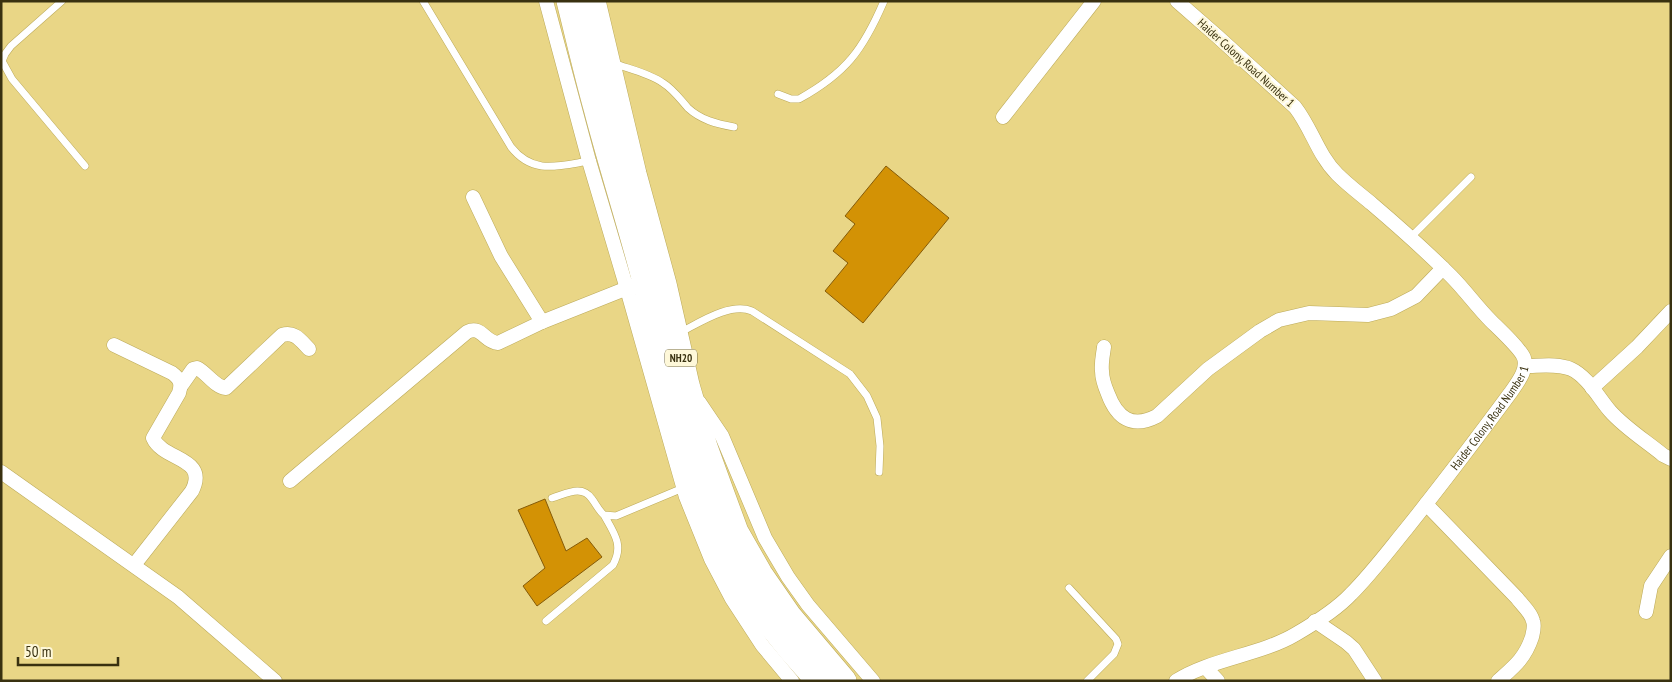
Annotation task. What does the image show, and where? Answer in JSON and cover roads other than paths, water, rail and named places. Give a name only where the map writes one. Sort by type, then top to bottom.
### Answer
[{"type":"highway","name":"NH20","points":[[570,1],[596,106],[644,281],[668,381],[702,495],[721,540],[751,597],[777,634],[819,681]]},
{"type":"highway","name":"NH20","points":[[593,1],[634,174],[644,281],[676,334],[687,385],[705,447],[736,532],[760,574],[789,616],[844,681]]},
{"type":"street","points":[[546,1],[589,162],[644,281],[683,488],[710,559],[732,599],[762,644],[792,681]]},
{"type":"street","points":[[1003,117],[1094,1]]},
{"type":"street","name":"Haider Colony, Road Number 1","points":[[1176,681],[1206,668],[1276,644],[1295,635],[1340,605],[1426,504],[1511,392],[1521,377],[1525,366],[1524,358],[1518,350],[1443,268],[1328,164],[1319,152],[1306,121],[1290,102],[1177,1]]},
{"type":"street","points":[[473,197],[501,256],[542,322]]},
{"type":"street","points":[[1104,347],[1102,371],[1114,408],[1122,417],[1129,420],[1148,420],[1157,416],[1208,368],[1260,331],[1279,320],[1309,313],[1368,315],[1391,308],[1416,296],[1443,268]]},
{"type":"street","points":[[290,481],[467,332],[471,330],[478,331],[490,342],[498,343],[542,322],[644,281]]},
{"type":"street","points":[[1592,388],[1671,311]]},
{"type":"street","points":[[134,565],[192,492],[196,484],[197,476],[194,469],[155,444],[152,438],[192,369],[197,368],[222,388],[226,388],[282,335],[295,335],[309,349]]},
{"type":"street","points":[[114,345],[172,373],[179,379],[182,386]]},
{"type":"street","points":[[1525,366],[1566,367],[1579,374],[1610,411],[1663,455],[1671,459]]},
{"type":"street","points":[[687,385],[722,436],[764,538],[788,577],[808,605],[873,681]]},
{"type":"street","points":[[1,472],[178,597],[275,681]]},
{"type":"street","points":[[1426,504],[1517,598],[1534,621],[1534,631],[1525,654],[1517,665],[1498,681]]},
{"type":"street","points":[[1646,612],[1651,586],[1671,556]]},
{"type":"street","points":[[1315,621],[1354,649],[1375,681]]},
{"type":"street","points":[[1206,668],[1218,681]]},
{"type":"lane","points":[[62,1],[11,46],[2,61],[12,79],[85,166]]},
{"type":"lane","points":[[423,1],[519,158],[539,167],[589,162]]},
{"type":"lane","points":[[778,94],[791,99],[799,99],[849,64],[867,38],[884,1]]},
{"type":"lane","points":[[608,61],[661,81],[699,116],[713,123],[734,127]]},
{"type":"lane","points":[[1410,238],[1471,177]]},
{"type":"lane","points":[[676,334],[724,311],[743,307],[850,374],[867,396],[877,418],[880,446],[879,472]]},
{"type":"lane","points":[[604,515],[616,516],[683,488]]},
{"type":"lane","points":[[546,621],[613,565],[618,556],[619,548],[604,515],[590,495],[577,490],[552,498]]},
{"type":"lane","points":[[1069,588],[1116,639],[1118,644],[1114,654],[1087,681]]}]
